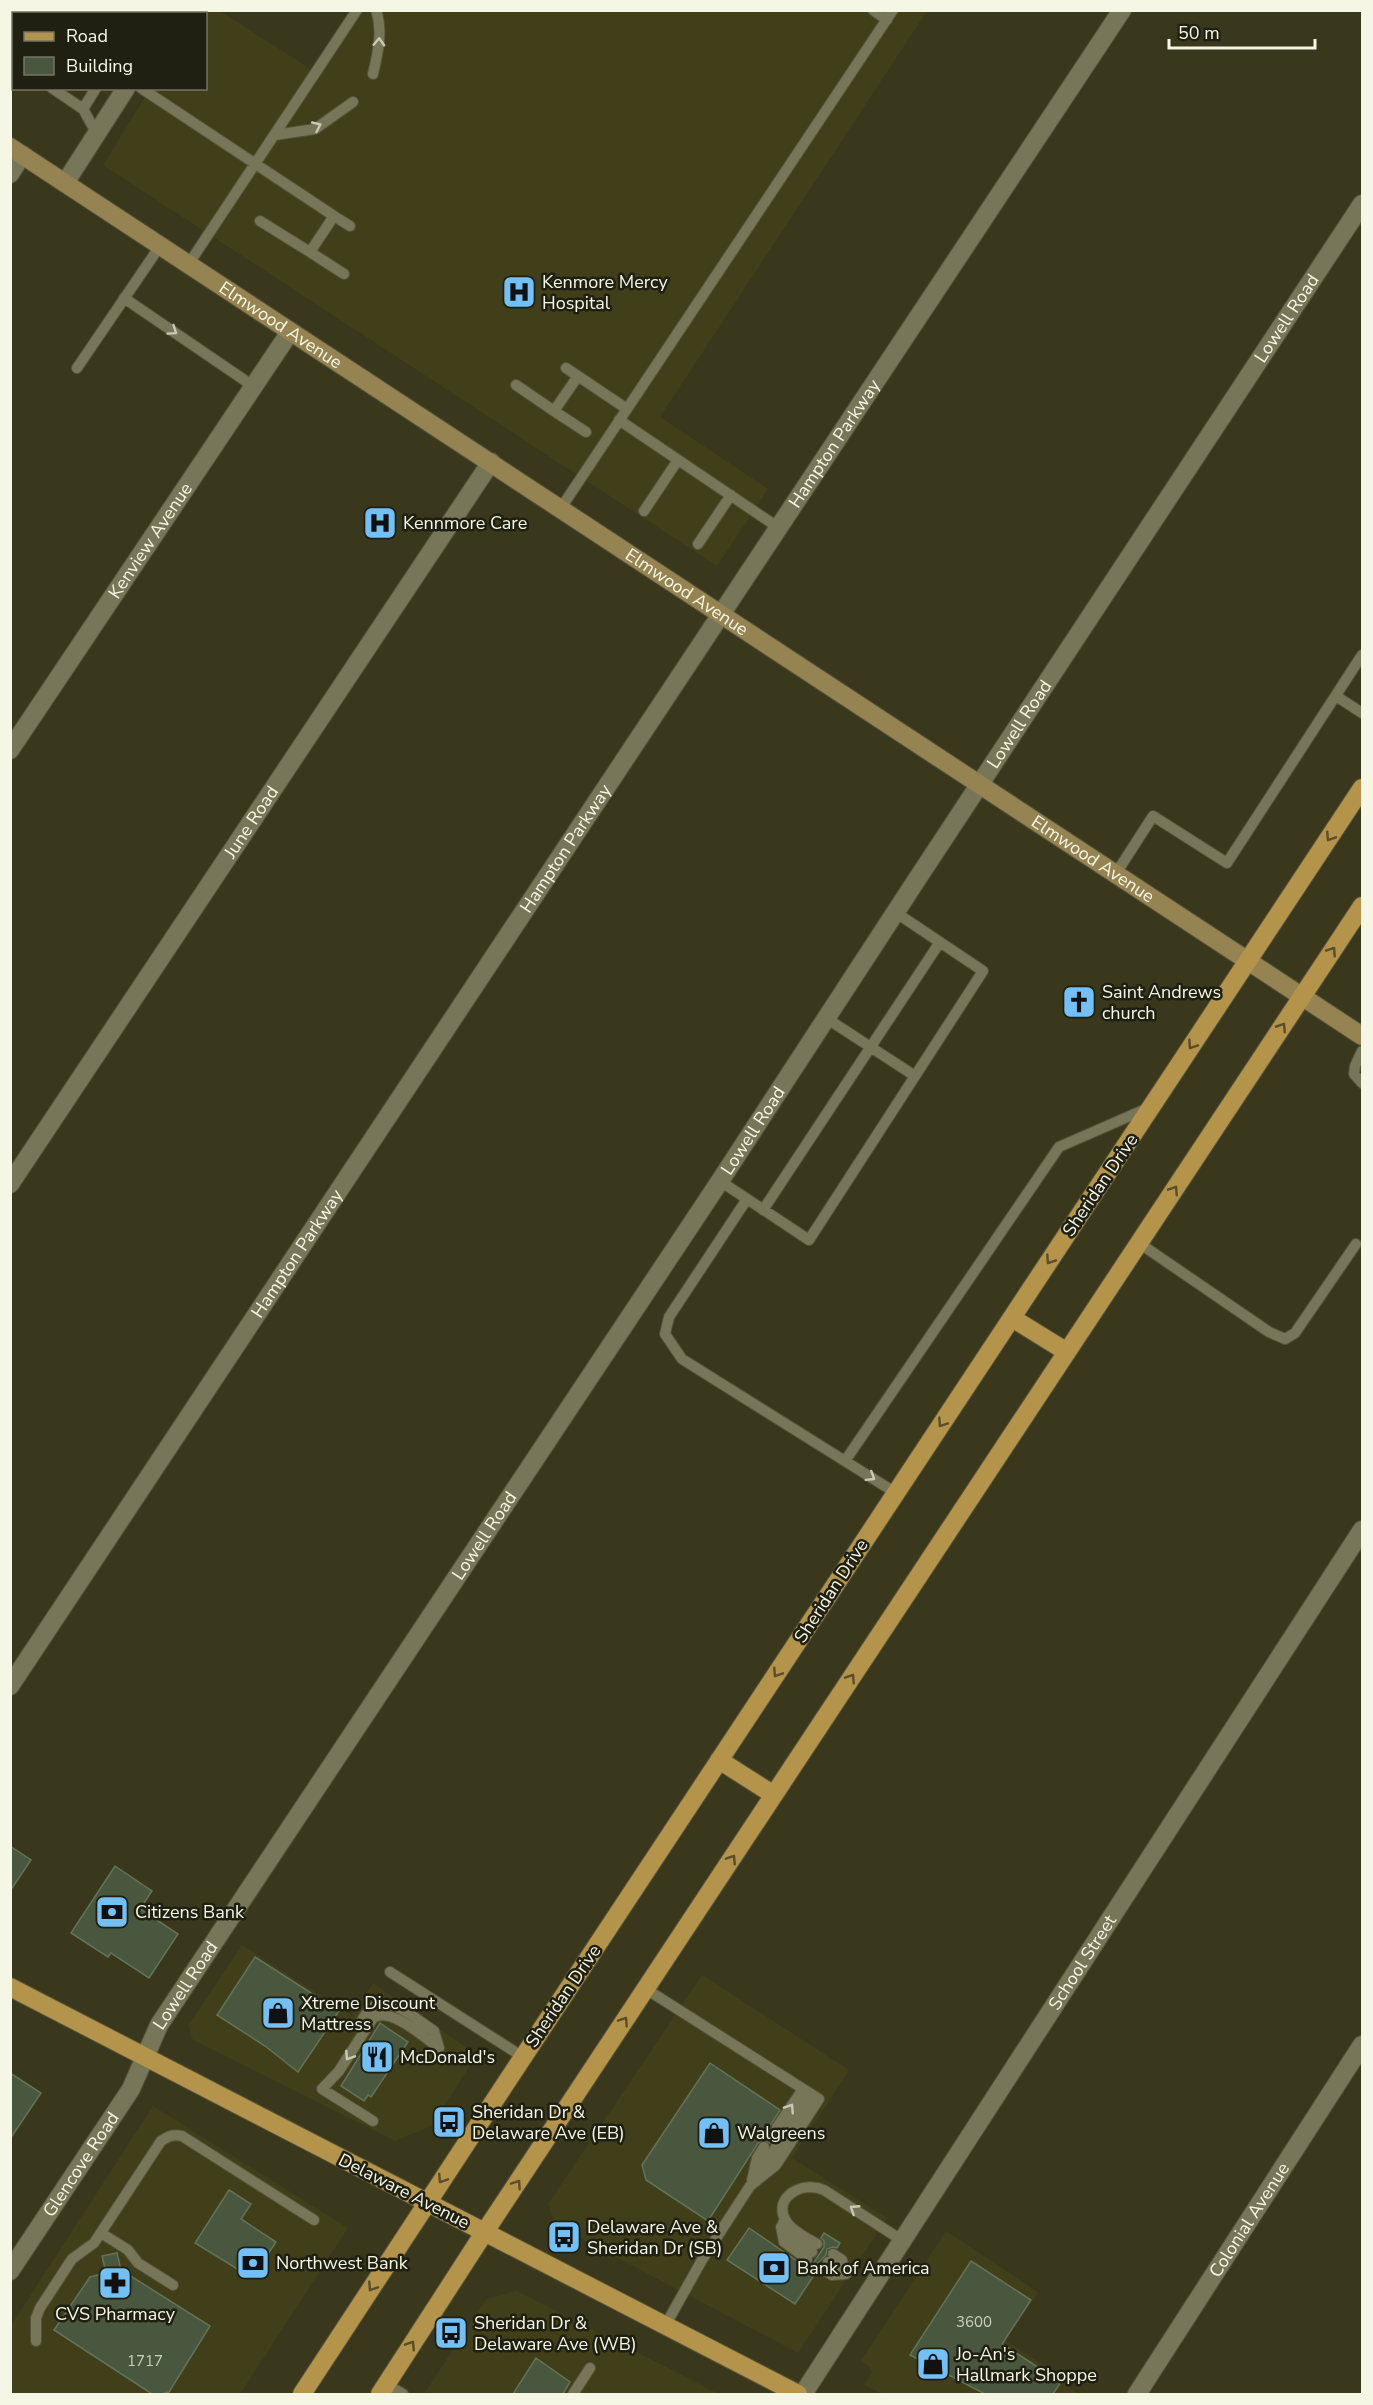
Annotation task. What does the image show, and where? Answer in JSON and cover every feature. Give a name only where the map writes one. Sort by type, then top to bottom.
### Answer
[{"type":"main road","name":"Sheridan Drive","points":[[302,2394],[1362,788]]},
{"type":"main road","points":[[383,2389],[1362,906]]},
{"type":"main road","points":[[1012,1318],[1067,1352]]},
{"type":"main road","points":[[719,1760],[774,1795]]},
{"type":"main road","name":"Delaware Avenue","points":[[10,1987],[795,2393]]},
{"type":"street","name":"Hampton Parkway","points":[[10,1686],[1122,10]]},
{"type":"street","points":[[65,183],[125,90]]},
{"type":"street","points":[[10,174],[16,151]]},
{"type":"street","name":"Elmwood Avenue","points":[[16,151],[1362,1036]]},
{"type":"street","name":"Lowell Road","points":[[145,2057],[166,2015],[720,1181],[1362,204]]},
{"type":"street","name":"Kenview Avenue","points":[[10,750],[290,332]]},
{"type":"street","name":"June Road","points":[[10,1184],[491,462]]},
{"type":"street","name":"School Street","points":[[795,2393],[903,2241],[1362,1530]]},
{"type":"street","name":"Colonial Avenue","points":[[1137,2394],[1362,2045]]},
{"type":"street","name":"Glencove Road","points":[[10,2271],[130,2089],[145,2057]]},
{"type":"lane","points":[[188,265],[357,10]]},
{"type":"lane","points":[[373,74],[380,47],[379,18],[376,10]]},
{"type":"lane","points":[[561,508],[890,15],[873,10]]},
{"type":"lane","points":[[55,90],[83,109],[97,134]]},
{"type":"lane","points":[[83,109],[95,90]]},
{"type":"lane","points":[[144,90],[350,226]]},
{"type":"lane","points":[[275,135],[315,129],[353,102]]},
{"type":"lane","points":[[310,252],[334,216]]},
{"type":"lane","points":[[260,220],[344,274]]},
{"type":"lane","points":[[77,368],[160,246]]},
{"type":"lane","points":[[124,298],[253,386]]},
{"type":"lane","points":[[566,369],[627,409]]},
{"type":"lane","points":[[554,411],[578,376]]},
{"type":"lane","points":[[516,385],[586,432]]},
{"type":"lane","points":[[619,420],[779,528]]},
{"type":"lane","points":[[644,511],[678,460]]},
{"type":"lane","points":[[698,544],[730,495]]},
{"type":"lane","points":[[1115,875],[1153,816],[1227,863],[1362,655]]},
{"type":"lane","points":[[1336,696],[1362,713]]},
{"type":"lane","points":[[720,1181],[809,1240],[983,971],[895,912]]},
{"type":"lane","points":[[764,1210],[940,942]]},
{"type":"lane","points":[[826,1017],[915,1076]]},
{"type":"lane","points":[[1362,1051],[1354,1074],[1362,1083]]},
{"type":"lane","points":[[846,1461],[1059,1147],[1152,1106]]},
{"type":"lane","points":[[747,1199],[669,1317],[665,1334],[682,1359],[896,1493]]},
{"type":"lane","points":[[1139,1243],[1269,1332],[1285,1339],[1295,1333],[1356,1244]]},
{"type":"lane","points":[[390,1972],[523,2057]]},
{"type":"lane","points":[[646,1989],[811,2094]]},
{"type":"lane","points":[[359,2025],[369,2010],[379,2005],[397,2007],[434,2031],[439,2048],[392,2016],[378,2015],[373,2018],[339,2071],[322,2089],[373,2121]]},
{"type":"lane","points":[[777,2127],[811,2094]]},
{"type":"lane","points":[[665,2326],[702,2260],[811,2094]]},
{"type":"lane","points":[[36,2341],[36,2318],[40,2308],[72,2259],[94,2243],[161,2141],[173,2134],[182,2136],[314,2220]]},
{"type":"lane","points":[[750,2186],[757,2158],[764,2147]]},
{"type":"lane","points":[[782,2216],[812,2252],[784,2242],[781,2230],[782,2216],[785,2202],[797,2188],[815,2186],[903,2241]]},
{"type":"lane","points":[[101,2233],[128,2250],[138,2263],[172,2285]]},
{"type":"lane","points":[[842,2260],[846,2274],[832,2275],[828,2262],[842,2260]]},
{"type":"lane","points":[[573,2394],[590,2368]]},
{"type":"lane","points":[[383,2389],[403,2394]]},
{"type":"shaded area","name":"Kenmore Mercy Hospital","points":[[220,11],[312,70],[351,11],[927,11],[660,417],[768,489],[717,566],[103,165],[149,90],[207,90],[207,12],[198,12]]},
{"type":"shaded area","points":[[242,1945],[351,2015],[373,1983],[477,2055],[431,2126],[395,2141],[193,2040],[188,2026]]},
{"type":"shaded area","points":[[702,1975],[849,2070],[792,2158],[887,2218],[798,2353],[557,2226],[548,2204]]},
{"type":"shaded area","points":[[153,2106],[348,2228],[240,2394],[11,2394],[10,2327]]},
{"type":"shaded area","points":[[946,2231],[1038,2292],[1006,2341],[1071,2383],[1069,2388],[1080,2394],[883,2394],[864,2385],[872,2373],[870,2367],[861,2361]]},
{"type":"shaded area","points":[[517,2291],[719,2394],[424,2394],[486,2299]]},
{"type":"building","points":[[10,1846],[31,1860],[10,1891]]},
{"type":"building","points":[[115,1866],[152,1891],[140,1909],[178,1934],[149,1978],[111,1953],[108,1957],[71,1933]]},
{"type":"building","name":"Xtreme Discount Mattress","points":[[255,1957],[339,2011],[298,2072],[265,2046],[217,2015]]},
{"type":"building","name":"McDonald's","points":[[380,2023],[408,2042],[371,2097],[368,2095],[364,2101],[341,2086]]},
{"type":"building","name":"Walgreens","points":[[710,2063],[780,2110],[770,2126],[771,2131],[776,2134],[770,2143],[764,2140],[758,2143],[708,2221],[646,2180],[642,2165]]},
{"type":"building","points":[[10,2073],[41,2093],[10,2139]]},
{"type":"building","points":[[229,2190],[251,2204],[241,2219],[276,2242],[252,2278],[195,2243]]},
{"type":"building","name":"Bank of America","points":[[749,2228],[816,2272],[795,2304],[727,2260]]},
{"type":"building","points":[[824,2233],[840,2243],[837,2248],[827,2249],[826,2255],[816,2265],[816,2272],[808,2266],[813,2264],[824,2247],[824,2241],[821,2238]]},
{"type":"building","name":"CVS Pharmacy","points":[[117,2253],[121,2270],[210,2326],[169,2392],[152,2394],[54,2330],[90,2277],[106,2273],[102,2256]]},
{"type":"building","points":[[971,2261],[1031,2300],[1002,2344],[1061,2382],[1053,2394],[985,2394],[910,2355]]},
{"type":"building","points":[[536,2358],[570,2382],[563,2394],[513,2394]]},
{"type":"place","name":"Kenmore Mercy Hospital","points":[[519,292]]},
{"type":"place","name":"Kennmore Care","points":[[380,523]]},
{"type":"place","name":"Saint Andrews church","points":[[1079,1002]]},
{"type":"place","name":"Citizens Bank","points":[[112,1912]]},
{"type":"place","name":"Xtreme Discount Mattress","points":[[278,2013]]},
{"type":"place","name":"McDonald's","points":[[377,2057]]},
{"type":"place","name":"Sheridan Dr & Delaware Ave (EB)","points":[[449,2122]]},
{"type":"place","name":"Walgreens","points":[[714,2133]]},
{"type":"place","name":"Delaware Ave & Sheridan Dr (SB)","points":[[564,2237]]},
{"type":"place","name":"Northwest Bank","points":[[253,2263]]},
{"type":"place","name":"Bank of America","points":[[774,2268]]},
{"type":"place","name":"CVS Pharmacy","points":[[115,2283]]},
{"type":"place","name":"Sheridan Dr & Delaware Ave (WB)","points":[[451,2333]]},
{"type":"place","name":"Jo-An's Hallmark Shoppe","points":[[933,2364]]}]
